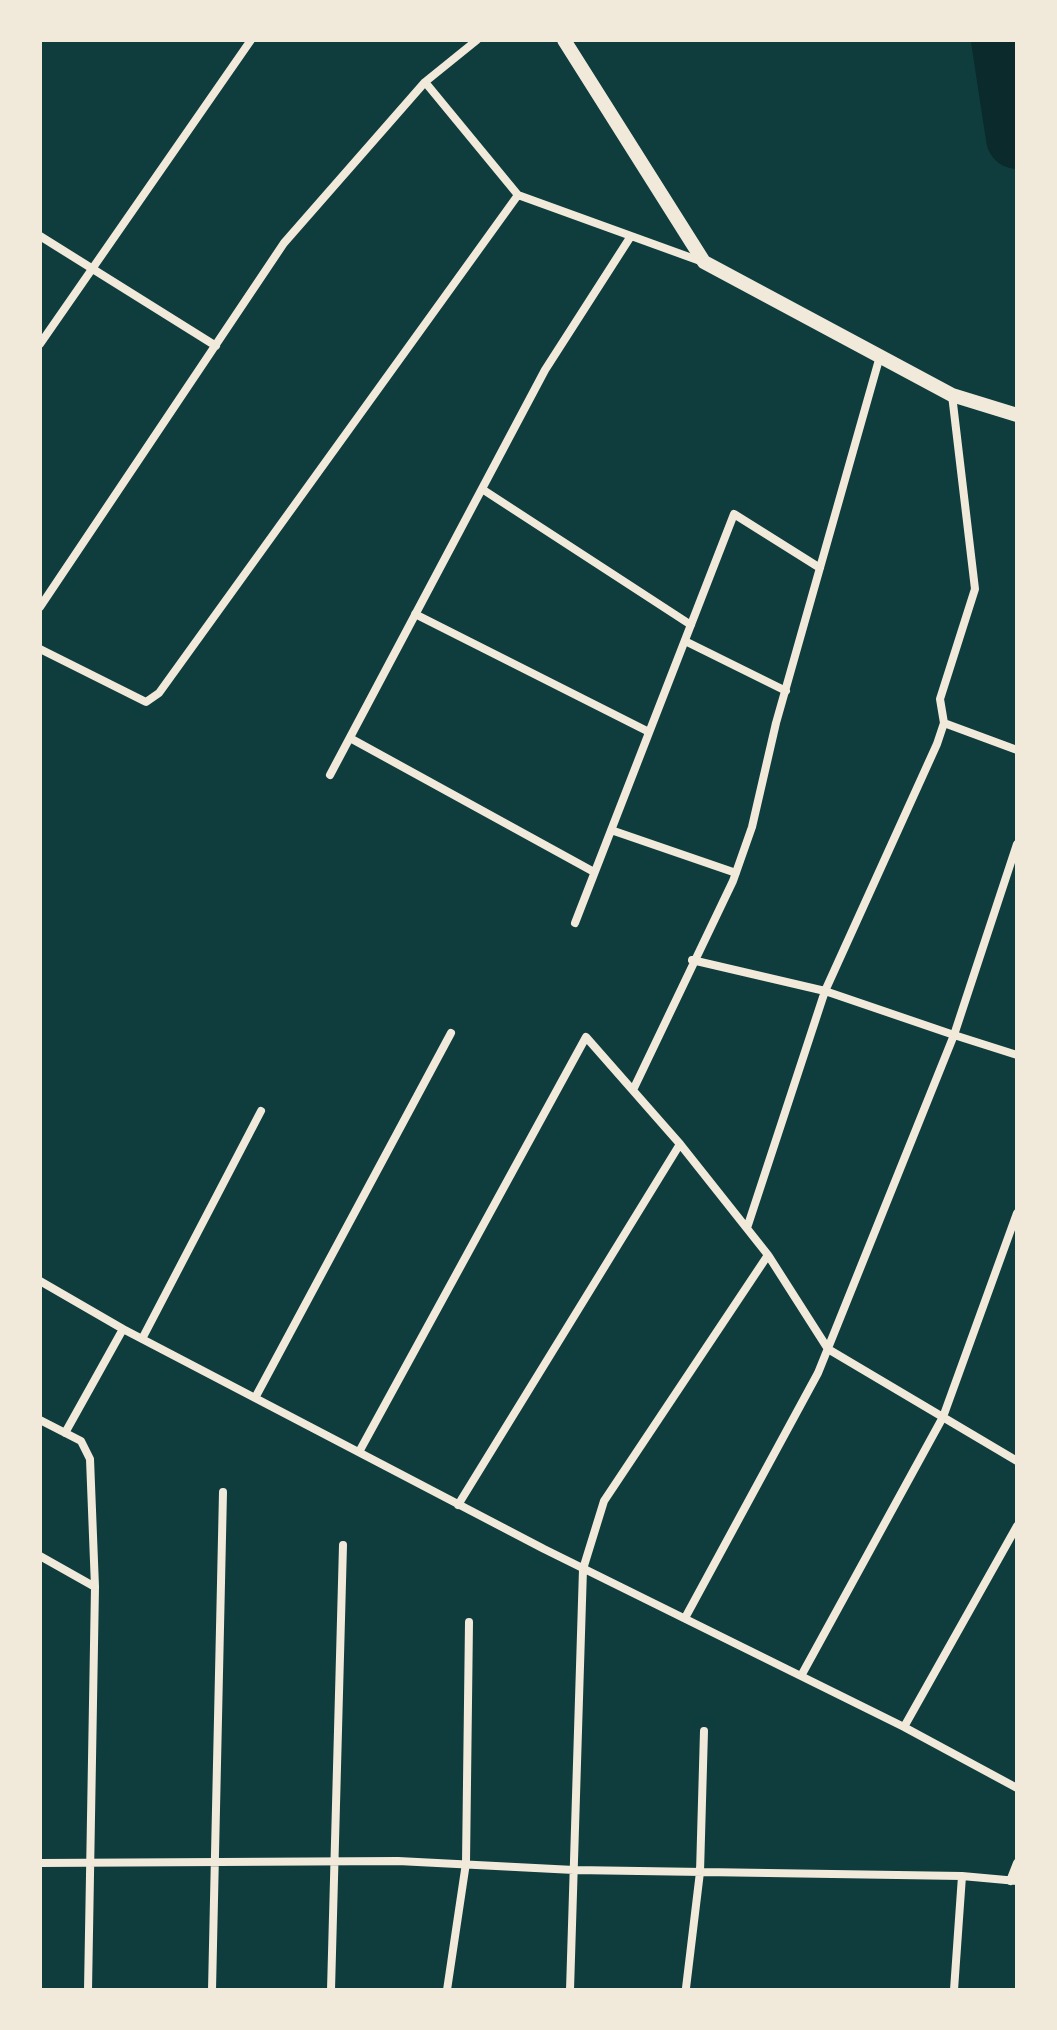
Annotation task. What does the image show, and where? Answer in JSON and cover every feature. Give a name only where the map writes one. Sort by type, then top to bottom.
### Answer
[{"type":"street","points":[[40,344],[251,40]]},
{"type":"street","points":[[40,607],[284,243],[425,82],[477,40]]},
{"type":"street","points":[[564,40],[704,262]]},
{"type":"street","points":[[425,82],[518,195],[704,262],[952,395],[1017,415]]},
{"type":"street","points":[[40,649],[146,702],[159,693],[518,195]]},
{"type":"street","points":[[40,236],[216,346]]},
{"type":"street","points":[[330,775],[545,370],[631,236]]},
{"type":"street","points":[[633,1090],[692,960],[736,873],[752,827],[786,691],[880,356]]},
{"type":"street","points":[[747,1228],[825,991],[944,723],[940,699],[975,589],[952,395]]},
{"type":"street","points":[[482,489],[691,625]]},
{"type":"street","points":[[575,923],[734,514],[820,568]]},
{"type":"street","points":[[415,614],[649,732]]},
{"type":"street","points":[[685,641],[786,691]]},
{"type":"street","points":[[944,723],[1017,750]]},
{"type":"street","points":[[350,738],[594,872]]},
{"type":"street","points":[[611,830],[736,873]]},
{"type":"street","points":[[685,1618],[828,1349],[954,1035],[1017,844]]},
{"type":"street","points":[[692,960],[825,991],[1017,1055]]},
{"type":"street","points":[[255,1398],[451,1033]]},
{"type":"street","points":[[359,1452],[586,1037],[680,1144],[768,1255],[828,1349],[1017,1461]]},
{"type":"street","points":[[142,1339],[261,1111]]},
{"type":"street","points":[[458,1505],[680,1144]]},
{"type":"street","points":[[801,1676],[943,1417],[1017,1213]]},
{"type":"street","points":[[570,1990],[583,1569],[604,1501],[768,1255]]},
{"type":"street","points":[[40,1281],[123,1329],[458,1505],[904,1727],[1017,1788]]},
{"type":"street","points":[[65,1433],[123,1329]]},
{"type":"street","points":[[40,1420],[81,1441],[90,1459],[95,1587],[88,1990]]},
{"type":"street","points":[[212,1990],[223,1492]]},
{"type":"street","points":[[904,1727],[1017,1526]]},
{"type":"street","points":[[331,1990],[343,1545]]},
{"type":"street","points":[[40,1556],[95,1587]]},
{"type":"street","points":[[447,1990],[466,1863],[469,1622]]},
{"type":"street","points":[[686,1988],[700,1872],[704,1731]]},
{"type":"street","points":[[40,1863],[466,1863],[574,1870],[962,1876],[1014,1881],[1017,1863]]},
{"type":"street","points":[[954,1990],[962,1876]]},
{"type":"waterway","points":[[1002,40],[1017,138]]}]
